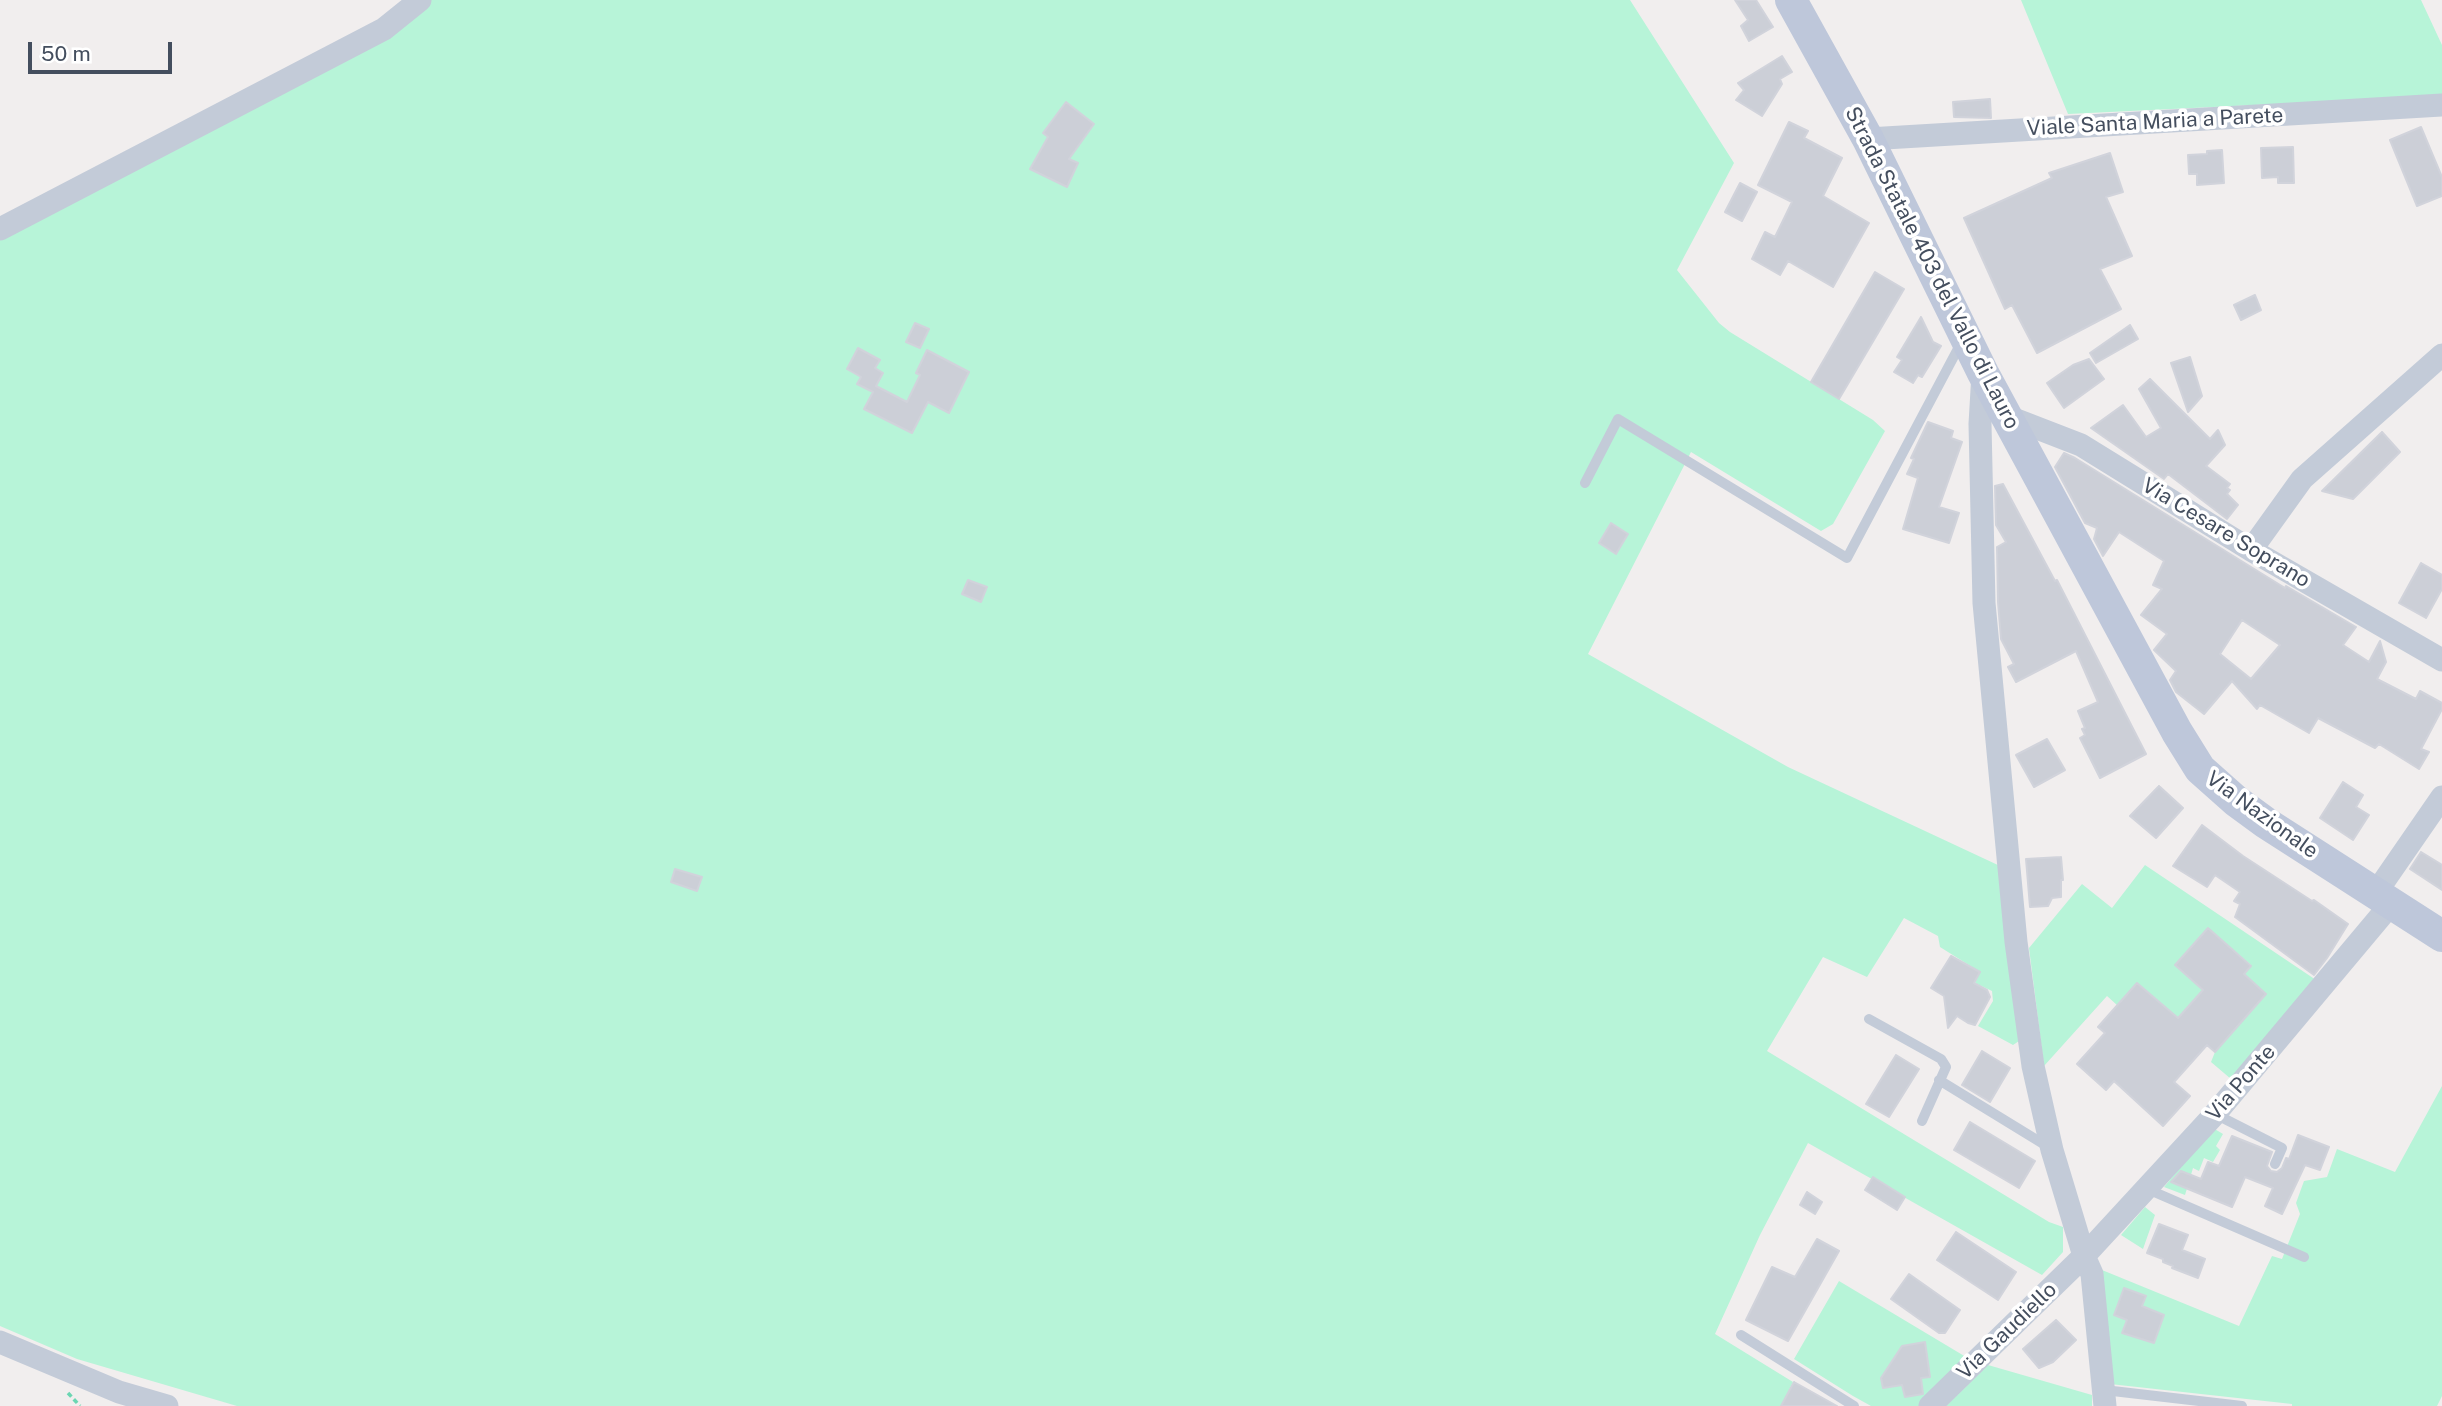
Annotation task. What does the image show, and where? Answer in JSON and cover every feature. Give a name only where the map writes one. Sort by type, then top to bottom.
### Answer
[{"type":"main road","name":"Strada Statale 403 del Vallo di Lauro","points":[[1791,0],[1868,139],[1964,337],[2070,537]]},
{"type":"main road","name":"Via Nazionale","points":[[2070,537],[2177,733],[2200,769],[2246,808],[2442,936]]},
{"type":"street","points":[[0,229],[384,29],[419,0]]},
{"type":"street","name":"Viale Santa Maria a Parete","points":[[1868,139],[2442,105]]},
{"type":"street","points":[[2251,551],[2302,479],[2442,355]]},
{"type":"street","points":[[1983,373],[1980,438],[1984,603],[2009,878],[2033,1066],[2052,1150],[2092,1274],[2104,1398]]},
{"type":"street","name":"Via Cesare Soprano","points":[[2006,416],[2081,445],[2251,551],[2442,660]]},
{"type":"street","name":"Via Ponte","points":[[2084,1256],[2215,1114],[2383,899],[2442,797]]},
{"type":"street","name":"Via Gaudiello","points":[[1930,1406],[2084,1256]]},
{"type":"street","points":[[0,1342],[119,1392],[167,1406]]},
{"type":"lane","points":[[1585,483],[1618,419],[1847,558],[1964,337]]},
{"type":"lane","points":[[1869,1019],[1941,1059],[1946,1068],[1922,1121]]},
{"type":"lane","points":[[1939,1080],[2052,1150]]},
{"type":"lane","points":[[2215,1114],[2282,1148],[2275,1164]]},
{"type":"lane","points":[[2145,1188],[2304,1257]]},
{"type":"lane","points":[[1741,1335],[1854,1406]]},
{"type":"lane","points":[[2104,1398],[2242,1406]]},
{"type":"green space","points":[[427,0],[1630,0],[1734,163],[1677,270],[1719,323],[1730,332],[1873,420],[1885,431],[1833,524],[1821,531],[1691,452],[1588,654],[1788,767],[2000,866],[2022,1039],[2013,1045],[1978,1026],[1993,1001],[1992,991],[1975,983],[1980,972],[1940,947],[1938,936],[1904,918],[1867,977],[1823,957],[1767,1051],[2049,1222],[2063,1227],[2063,1252],[2042,1275],[1808,1143],[1760,1235],[1715,1334],[1793,1382],[1781,1406],[237,1406],[77,1359],[0,1326],[0,236]]},
{"type":"green space","points":[[2021,0],[2421,0],[2442,45],[2442,96],[2068,114]]},
{"type":"green space","points":[[2145,865],[2316,980],[2231,1079],[2211,1062],[2215,1052],[2266,994],[2252,981],[2238,981],[2251,965],[2208,928],[2176,964],[2203,990],[2178,1018],[2137,983],[2117,1005],[2107,996],[2044,1066],[2029,948],[2082,884],[2112,908]]},
{"type":"green space","points":[[2442,1086],[2442,1396],[2437,1406],[2292,1406],[2110,1384],[2102,1270],[2239,1326],[2272,1256],[2282,1259],[2300,1214],[2296,1203],[2304,1181],[2327,1177],[2337,1149],[2395,1172]]},
{"type":"green space","points":[[2213,1128],[2223,1134],[2216,1146],[2220,1150],[2213,1162],[2204,1158],[2199,1171],[2193,1168],[2185,1195],[2164,1187]]},
{"type":"green space","points":[[2145,1207],[2155,1215],[2143,1249],[2121,1235]]},
{"type":"green space","points":[[1839,1281],[1971,1360],[1922,1406],[1871,1406],[1853,1396],[1794,1359]]},
{"type":"green space","points":[[1988,1365],[2092,1395],[2092,1406],[1946,1406]]},
{"type":"building","points":[[1735,0],[1756,0],[1773,27],[1749,41],[1741,26],[1748,20]]},
{"type":"building","points":[[1782,56],[1792,72],[1780,79],[1782,84],[1762,116],[1736,100],[1744,90],[1738,83]]},
{"type":"building","points":[[1990,99],[1991,118],[1954,117],[1953,102]]},
{"type":"building","points":[[1066,102],[1094,124],[1069,159],[1078,163],[1067,187],[1030,169],[1048,137],[1043,133]]},
{"type":"building","points":[[1789,122],[1808,131],[1804,138],[1842,158],[1823,196],[1869,223],[1833,287],[1788,261],[1780,275],[1752,259],[1765,232],[1775,237],[1792,202],[1758,185]]},
{"type":"building","points":[[2421,127],[2442,177],[2442,196],[2417,206],[2390,140]]},
{"type":"building","points":[[2293,147],[2294,183],[2278,183],[2278,177],[2262,178],[2261,148]]},
{"type":"building","points":[[2222,150],[2224,183],[2197,185],[2197,174],[2189,174],[2188,155]]},
{"type":"building","points":[[2110,153],[2123,192],[2106,197],[2132,256],[2100,269],[2121,309],[2037,353],[2012,305],[2005,309],[1964,218],[2052,178],[2049,173]]},
{"type":"building","points":[[1740,183],[1757,192],[1742,221],[1725,212]]},
{"type":"building","points":[[1875,272],[1904,289],[1839,399],[1811,382]]},
{"type":"building","points":[[2255,295],[2261,310],[2241,320],[2234,305]]},
{"type":"building","points":[[1921,317],[1933,342],[1941,346],[1922,377],[1918,375],[1913,383],[1894,372],[1902,360],[1897,357]]},
{"type":"building","points":[[915,323],[929,329],[920,348],[906,342]]},
{"type":"building","points":[[2130,325],[2138,339],[2096,363],[2090,353]]},
{"type":"building","points":[[858,348],[880,360],[875,368],[883,373],[876,386],[907,402],[920,375],[916,373],[927,350],[969,372],[949,413],[928,402],[912,433],[864,409],[873,392],[857,384],[861,377],[847,369]]},
{"type":"building","points":[[2190,357],[2202,396],[2188,412],[2171,363]]},
{"type":"building","points":[[2089,359],[2104,379],[2064,408],[2047,383],[2073,365]]},
{"type":"building","points":[[2150,379],[2210,439],[2218,430],[2225,445],[2206,466],[2230,484],[2227,494],[2238,505],[2227,519],[2168,474],[2164,479],[2091,428],[2123,405],[2146,437],[2161,428],[2139,389]]},
{"type":"building","points":[[1928,422],[1953,431],[1951,438],[1962,442],[1939,507],[1959,513],[1949,543],[1903,529],[1918,478],[1907,474],[1914,459],[1911,458]]},
{"type":"building","points":[[2382,432],[2400,452],[2353,499],[2322,491]]},
{"type":"building","points":[[2064,453],[2075,458],[2285,588],[2286,586],[2356,627],[2343,645],[2369,662],[2380,641],[2386,662],[2377,679],[2416,699],[2420,691],[2442,703],[2442,709],[2421,749],[2429,752],[2419,769],[2379,744],[2375,748],[2318,718],[2309,733],[2260,705],[2257,709],[2232,681],[2204,714],[2176,692],[2170,680],[2176,671],[2154,650],[2167,634],[2141,615],[2162,589],[2153,585],[2164,561],[2119,532],[2103,556],[2094,539],[2097,528],[2085,523],[2055,467]],"holes":[[[2242,620],[2280,645],[2251,679],[2220,654]]]},
{"type":"building","points":[[2003,484],[2055,581],[2057,580],[2146,754],[2100,778],[2080,738],[2085,735],[2082,729],[2085,728],[2078,711],[2098,702],[2076,651],[2016,682],[2008,667],[2014,664],[2001,639],[1998,602],[1997,547],[2006,542],[1996,525],[1995,486]]},
{"type":"building","points":[[1611,523],[1628,534],[1616,554],[1599,543]]},
{"type":"building","points":[[2421,563],[2442,575],[2442,589],[2426,618],[2399,603]]},
{"type":"building","points":[[968,580],[987,587],[981,602],[962,594]]},
{"type":"building","points":[[2047,739],[2065,770],[2034,787],[2016,755]]},
{"type":"building","points":[[2343,782],[2363,795],[2356,807],[2369,815],[2353,840],[2320,818]]},
{"type":"building","points":[[2159,786],[2183,808],[2156,838],[2130,816]]},
{"type":"building","points":[[2202,825],[2243,856],[2348,924],[2314,975],[2235,917],[2240,904],[2234,901],[2240,892],[2215,875],[2207,887],[2173,866]]},
{"type":"building","points":[[2421,852],[2442,865],[2442,890],[2410,869]]},
{"type":"building","points":[[2061,857],[2061,897],[2052,898],[2048,906],[2030,907],[2026,859]]},
{"type":"building","points":[[675,869],[702,877],[697,891],[671,882]]},
{"type":"building","points":[[2208,928],[2251,966],[2244,974],[2266,994],[2215,1052],[2207,1045],[2174,1082],[2190,1096],[2163,1126],[2114,1081],[2106,1090],[2077,1064],[2105,1033],[2098,1027],[2137,983],[2178,1018],[2203,990],[2175,965]]},
{"type":"building","points":[[1951,956],[1980,972],[1974,983],[1987,990],[1990,997],[1975,1025],[1957,1016],[1948,1028],[1944,996],[1931,988]]},
{"type":"building","points":[[1982,1051],[2010,1068],[1990,1102],[1962,1085]]},
{"type":"building","points":[[1896,1055],[1919,1069],[1889,1117],[1866,1104]]},
{"type":"building","points":[[1970,1122],[2035,1161],[2019,1188],[1954,1150]]},
{"type":"building","points":[[2298,1135],[2329,1147],[2320,1170],[2305,1165],[2282,1214],[2265,1206],[2273,1188],[2245,1177],[2232,1207],[2171,1182],[2181,1171],[2201,1179],[2208,1162],[2219,1166],[2232,1136],[2272,1152],[2267,1166],[2271,1171],[2277,1172],[2286,1158],[2289,1159]]},
{"type":"building","points":[[1873,1177],[1905,1197],[1897,1210],[1865,1190]]},
{"type":"building","points":[[1807,1192],[1822,1202],[1815,1214],[1800,1205]]},
{"type":"building","points":[[2159,1224],[2188,1235],[2182,1250],[2205,1259],[2198,1278],[2172,1268],[2173,1266],[2163,1262],[2163,1259],[2147,1253]]},
{"type":"building","points":[[1956,1232],[2016,1272],[1998,1300],[1937,1260]]},
{"type":"building","points":[[1817,1239],[1839,1251],[1788,1341],[1746,1320],[1772,1267],[1795,1277]]},
{"type":"building","points":[[1909,1274],[1960,1310],[1945,1333],[1939,1333],[1891,1299]]},
{"type":"building","points":[[2124,1288],[2146,1296],[2142,1306],[2164,1315],[2154,1343],[2122,1333],[2127,1320],[2114,1315]]},
{"type":"building","points":[[2056,1320],[2076,1340],[2053,1362],[2039,1368],[2023,1349]]},
{"type":"building","points":[[1925,1342],[1930,1377],[1921,1378],[1923,1394],[1905,1397],[1902,1385],[1883,1388],[1881,1378],[1902,1346]]},
{"type":"building","points":[[1794,1382],[1837,1406],[1781,1406]]}]
